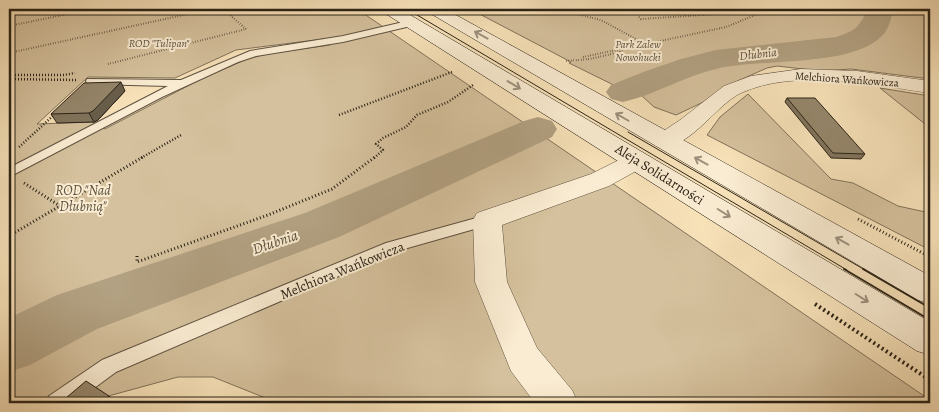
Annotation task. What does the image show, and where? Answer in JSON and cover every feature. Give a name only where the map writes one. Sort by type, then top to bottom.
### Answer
[{"type":"street","name":"Aleja Solidarności","points":[[389,9],[930,340]]},
{"type":"street","name":"Aleja Solidarności","points":[[442,10],[664,141],[930,291]]},
{"type":"street","name":"Melchiora Wańkowicza","points":[[664,141],[685,128],[730,91],[752,82],[772,77],[844,77],[930,87]]},
{"type":"street","name":"Melchiora Wańkowicza","points":[[487,220],[600,180],[638,160]]},
{"type":"street","points":[[487,220],[491,282],[524,359],[558,403]]},
{"type":"lane","points":[[12,175],[183,83],[234,60],[254,54],[343,39],[412,23]]},
{"type":"lane","points":[[87,81],[183,83]]},
{"type":"lane","name":"Melchiora Wańkowicza","points":[[57,403],[109,366],[392,247],[487,220]]},
{"type":"path","points":[[9,26],[92,9]]},
{"type":"path","points":[[9,53],[211,9]]},
{"type":"path","points":[[103,66],[246,29],[223,9]]},
{"type":"path","points":[[556,9],[601,20],[644,44]]},
{"type":"path","points":[[561,62],[726,28],[768,9]]},
{"type":"path","points":[[638,17],[641,19],[768,9]]},
{"type":"path","points":[[9,75],[64,75],[84,70]]},
{"type":"path","points":[[338,115],[456,70]]},
{"type":"path","points":[[9,79],[87,81]]},
{"type":"path","points":[[137,256],[137,262],[268,215],[332,189],[370,163],[383,150],[376,144],[383,138],[406,127],[417,114],[448,102],[475,83]]},
{"type":"path","points":[[13,152],[56,112]]},
{"type":"path","points":[[9,236],[181,134]]},
{"type":"path","points":[[12,175],[60,206]]},
{"type":"green space","points":[[9,9],[357,9],[930,400],[930,403],[278,403],[213,377],[178,377],[101,398],[91,403],[9,403]],"holes":[[[323,39],[330,45],[266,54],[245,60],[203,78],[105,129],[93,122],[37,124],[88,77],[175,78],[236,50]]]},
{"type":"green space","name":"Park Zalew Nowohucki","points":[[470,9],[923,9],[930,26],[930,79],[851,69],[820,71],[777,66],[767,68],[724,87],[714,97],[676,115],[654,107],[641,95],[638,97],[569,63],[571,62]]},
{"type":"green space","points":[[880,88],[930,96],[930,128]]},
{"type":"green space","points":[[748,94],[831,179],[853,183],[898,206],[930,213],[930,250],[707,135],[720,117]]},
{"type":"building","points":[[121,82],[89,113],[51,114],[84,83]]},
{"type":"building","points":[[787,98],[815,98],[865,154],[833,153]]},
{"type":"building","points":[[86,381],[109,396],[102,403],[60,403]]},
{"type":"waterway","name":"Dłubnia","points":[[623,92],[681,69],[716,59],[799,52],[843,45],[860,39],[872,30],[881,9]]},
{"type":"waterway","name":"Dłubnia","points":[[9,346],[77,312],[322,225],[538,129]]},
{"type":"tram line","points":[[407,9],[847,270]]},
{"type":"tram line","points":[[628,132],[865,270]]},
{"type":"tram line","points":[[844,269],[930,320]]},
{"type":"tram line","points":[[863,269],[930,308]]},
{"type":"park label","name":"ROD \"Tulipan\"","points":[[159,43]]},
{"type":"park label","name":"ROD \"Nad Dłubnią\"","points":[[83,198]]}]
